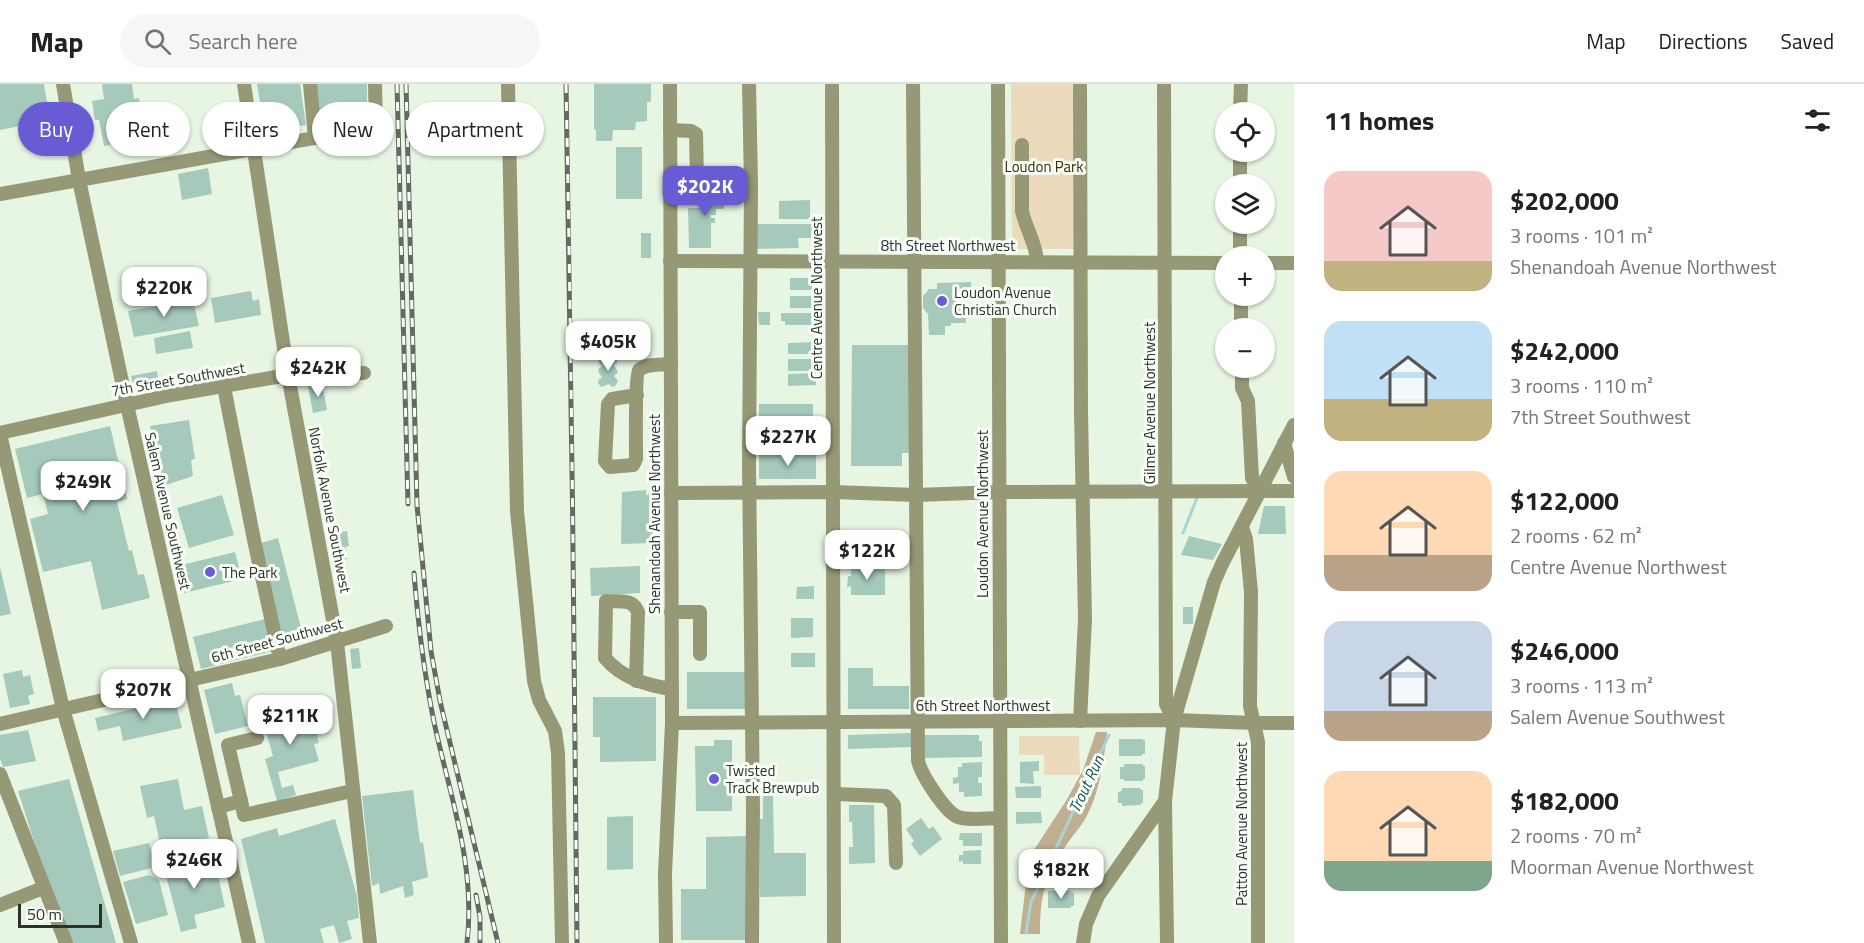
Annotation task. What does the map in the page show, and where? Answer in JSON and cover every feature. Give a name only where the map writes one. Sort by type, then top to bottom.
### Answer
[{"type":"street","name":"Salem Avenue Southwest","points":[[63,84],[79,180],[249,943]]},
{"type":"street","name":"Norfolk Avenue Southwest","points":[[244,84],[247,102]]},
{"type":"street","points":[[310,84],[312,106]]},
{"type":"street","points":[[375,84],[375,102]]},
{"type":"street","points":[[508,84],[517,512],[534,681],[539,700],[555,731],[558,753],[562,943]]},
{"type":"street","name":"Shenandoah Avenue Northwest","points":[[666,943],[665,874],[672,723],[670,84]]},
{"type":"street","points":[[749,84],[752,943]]},
{"type":"street","name":"Centre Avenue Northwest","points":[[832,84],[834,943]]},
{"type":"street","points":[[914,84],[919,766],[947,809],[960,818],[1000,818]]},
{"type":"street","name":"Loudon Avenue Northwest","points":[[998,84],[1001,943]]},
{"type":"street","points":[[1080,84],[1085,619],[1080,721]]},
{"type":"street","name":"Gilmer Avenue Northwest","points":[[1164,84],[1166,704],[1174,720]]},
{"type":"street","points":[[1240,102],[1241,84]]},
{"type":"street","points":[[670,130],[691,131],[696,134],[697,178],[690,187],[670,190]]},
{"type":"street","points":[[1022,145],[1022,211],[1036,250],[1037,261]]},
{"type":"street","points":[[0,194],[211,156]]},
{"type":"street","name":"Norfolk Avenue Southwest","points":[[256,156],[288,375],[337,642],[370,943]]},
{"type":"street","name":"8th Street Northwest","points":[[670,261],[1215,263]]},
{"type":"street","points":[[1275,263],[1294,263]]},
{"type":"street","points":[[637,395],[612,399],[608,404],[605,461],[610,467],[633,465],[636,459],[637,395],[637,373],[641,368],[671,364]]},
{"type":"street","name":"7th Street Southwest","points":[[0,433],[128,405],[288,375],[364,373]]},
{"type":"street","points":[[1242,378],[1242,388],[1248,401],[1252,478],[1260,491]]},
{"type":"street","points":[[224,387],[280,658]]},
{"type":"street","points":[[1167,943],[1165,801],[1174,720],[1214,582],[1294,425]]},
{"type":"street","points":[[0,433],[63,709],[131,943]]},
{"type":"street","points":[[1284,443],[1294,477]]},
{"type":"street","points":[[671,493],[833,492],[916,495],[999,492],[1294,491]]},
{"type":"street","name":"Patton Avenue Northwest","points":[[1242,527],[1246,538],[1251,592],[1250,706],[1258,742],[1258,943]]},
{"type":"street","points":[[636,681],[638,612],[635,605],[630,602],[606,601],[605,658],[613,667],[636,681],[671,689]]},
{"type":"street","points":[[671,612],[700,612],[700,654]]},
{"type":"street","name":"6th Street Southwest","points":[[0,724],[280,658],[386,626]]},
{"type":"street","name":"6th Street Northwest","points":[[672,723],[1174,720],[1294,723]]},
{"type":"street","points":[[257,738],[228,745],[244,815],[352,791]]},
{"type":"street","points":[[0,774],[66,943]]},
{"type":"street","points":[[835,794],[886,796],[894,805],[896,863]]},
{"type":"street","points":[[218,807],[241,801]]},
{"type":"street","points":[[1083,943],[1086,924],[1098,896],[1165,801]]},
{"type":"street","points":[[0,905],[43,888]]},
{"type":"green space","name":"Loudon Park","points":[[1011,84],[1076,84],[1076,249],[1012,249]]},
{"type":"green space","points":[[1019,736],[1079,736],[1080,775],[1044,775],[1044,755],[1019,755]]},
{"type":"shaded area","points":[[1096,732],[1107,732],[1094,801],[1084,821],[1067,844],[1045,886],[1041,907],[1040,934],[1020,934],[1027,875],[1034,850],[1083,770]]},
{"type":"building","points":[[0,84],[44,84],[47,102],[18,102],[18,126],[0,130]]},
{"type":"building","points":[[102,84],[132,84],[134,99],[139,98],[140,102],[106,102],[106,146],[104,146],[99,120],[95,120],[94,102],[92,101],[104,99]]},
{"type":"building","points":[[257,84],[300,84],[306,125],[300,126],[300,102],[260,102]]},
{"type":"building","points":[[315,84],[367,84],[367,102],[317,102]]},
{"type":"building","points":[[594,84],[651,84],[651,102],[647,102],[647,121],[636,122],[635,130],[613,130],[612,141],[596,141]]},
{"type":"building","points":[[616,147],[642,147],[642,199],[616,199]]},
{"type":"building","points":[[208,168],[212,194],[182,200],[178,174]]},
{"type":"building","points":[[724,185],[724,209],[716,209],[716,215],[710,215],[711,218],[715,218],[715,223],[711,223],[711,248],[689,248],[688,208],[703,208],[703,186]]},
{"type":"building","points":[[810,200],[810,219],[779,219],[779,201]]},
{"type":"building","points":[[755,224],[816,224],[817,238],[798,238],[799,248],[755,249]]},
{"type":"building","points":[[641,233],[651,233],[651,258],[641,258]]},
{"type":"building","points":[[790,278],[812,278],[812,290],[790,290]]},
{"type":"building","points":[[971,282],[971,290],[966,290],[966,323],[951,323],[951,326],[945,326],[945,335],[929,335],[928,314],[923,308],[923,296],[929,289],[937,289],[937,283]]},
{"type":"building","points":[[251,291],[253,301],[259,299],[261,315],[215,323],[211,298]]},
{"type":"building","points":[[790,296],[812,296],[812,308],[790,308]]},
{"type":"building","points":[[193,300],[199,326],[134,337],[128,311]]},
{"type":"building","points":[[758,312],[770,312],[770,325],[759,325]]},
{"type":"building","points":[[781,313],[813,313],[813,325],[785,325],[785,321],[781,321]]},
{"type":"building","points":[[190,331],[193,348],[156,354],[154,338]]},
{"type":"building","points":[[816,342],[816,354],[788,354],[788,343]]},
{"type":"building","points":[[852,345],[911,345],[910,453],[902,453],[902,466],[851,466]]},
{"type":"building","points":[[601,356],[607,360],[612,356],[617,358],[617,363],[614,365],[618,372],[614,376],[618,381],[615,386],[612,387],[609,384],[601,387],[598,383],[602,378],[598,371],[602,367],[598,361]]},
{"type":"building","points":[[788,359],[816,359],[816,371],[788,371]]},
{"type":"building","points":[[157,371],[159,385],[134,389],[131,376]]},
{"type":"building","points":[[816,373],[816,385],[788,386],[788,374]]},
{"type":"building","points":[[322,383],[327,410],[313,413],[308,386]]},
{"type":"building","points":[[759,404],[813,404],[813,428],[759,428]]},
{"type":"building","points":[[189,420],[195,459],[191,460],[193,476],[163,486],[150,426]]},
{"type":"building","points":[[110,426],[127,499],[117,502],[129,551],[132,550],[138,575],[144,574],[150,598],[102,610],[91,561],[43,572],[30,519],[48,514],[43,494],[27,498],[15,449]]},
{"type":"building","points":[[816,454],[816,479],[759,479],[759,455]]},
{"type":"building","points":[[646,490],[646,495],[653,494],[653,543],[621,544],[622,492]]},
{"type":"building","points":[[222,495],[234,535],[189,548],[177,508]]},
{"type":"building","points":[[1264,506],[1285,506],[1286,534],[1258,534]]},
{"type":"building","points":[[347,531],[349,546],[345,547],[347,559],[338,561],[334,533]]},
{"type":"building","points":[[1189,536],[1222,544],[1213,560],[1181,555]]},
{"type":"building","points":[[278,538],[304,640],[282,647],[261,543]]},
{"type":"building","name":"The Park","points":[[235,552],[242,579],[184,593],[178,566]]},
{"type":"building","points":[[640,566],[640,593],[591,596],[590,568]]},
{"type":"building","points":[[0,567],[11,614],[0,616]]},
{"type":"building","points":[[851,568],[885,568],[885,595],[851,595],[851,586],[847,587]]},
{"type":"building","points":[[814,586],[814,599],[796,599],[797,587]]},
{"type":"building","points":[[1183,607],[1193,607],[1193,624],[1183,624]]},
{"type":"building","points":[[791,618],[813,618],[813,637],[791,638]]},
{"type":"building","points":[[265,619],[273,651],[201,669],[193,637]]},
{"type":"building","points":[[359,648],[361,668],[352,669],[350,649]]},
{"type":"building","points":[[791,653],[815,653],[815,667],[791,667]]},
{"type":"building","points":[[848,668],[873,668],[873,686],[909,686],[909,709],[848,709]]},
{"type":"building","points":[[22,670],[23,677],[30,675],[34,694],[28,696],[30,704],[10,708],[3,674]]},
{"type":"building","points":[[687,672],[747,672],[748,709],[687,709]]},
{"type":"building","points":[[232,683],[235,696],[240,695],[248,726],[215,734],[204,690]]},
{"type":"building","points":[[593,697],[656,697],[656,761],[600,762],[600,737],[593,737]]},
{"type":"building","points":[[175,699],[182,728],[123,741],[120,726],[98,731],[95,718]]},
{"type":"building","points":[[310,707],[319,743],[314,744],[319,761],[278,772],[282,788],[293,785],[296,795],[277,801],[265,759],[273,756],[263,721]]},
{"type":"building","points":[[28,730],[36,761],[3,767],[0,759],[0,735]]},
{"type":"building","points":[[912,733],[912,747],[848,749],[848,735]]},
{"type":"building","points":[[921,735],[979,735],[979,741],[982,741],[982,757],[920,758]]},
{"type":"building","points":[[1119,739],[1142,739],[1145,741],[1145,754],[1119,756]]},
{"type":"building","name":"Twisted Track Brewpub","points":[[714,740],[732,740],[732,811],[696,811],[695,746],[714,746]]},
{"type":"building","points":[[1039,761],[1039,771],[1033,771],[1034,784],[1020,783],[1020,762]]},
{"type":"building","points":[[982,762],[982,777],[978,777],[978,783],[982,783],[982,796],[964,797],[964,792],[959,792],[959,783],[953,784],[953,778],[958,777],[958,767],[962,767],[962,763]]},
{"type":"building","points":[[1124,764],[1143,764],[1145,779],[1143,781],[1124,781],[1120,779],[1120,767],[1124,767]]},
{"type":"building","points":[[69,779],[116,943],[69,943],[58,917],[18,791]]},
{"type":"building","points":[[178,779],[184,810],[202,806],[209,838],[161,848],[154,816],[147,818],[140,786]]},
{"type":"building","points":[[1041,786],[1041,798],[1016,798],[1015,787]]},
{"type":"building","points":[[1122,788],[1143,790],[1143,803],[1122,806],[1122,803],[1118,803],[1118,792],[1122,791]]},
{"type":"building","points":[[413,790],[420,843],[423,842],[428,877],[412,882],[414,895],[405,898],[403,886],[380,894],[379,883],[372,886],[362,796]]},
{"type":"building","points":[[763,796],[773,796],[774,853],[806,853],[806,896],[760,897],[760,819],[763,819]]},
{"type":"building","points":[[849,805],[874,805],[875,863],[849,864],[849,847],[853,847]]},
{"type":"building","points":[[1016,812],[1041,812],[1042,823],[1016,824]]},
{"type":"building","points":[[633,816],[633,869],[607,870],[607,817]]},
{"type":"building","points":[[921,818],[929,829],[933,826],[942,839],[920,856],[911,844],[914,841],[906,829]]},
{"type":"building","points":[[335,819],[357,896],[359,918],[347,921],[352,939],[339,943],[334,925],[320,929],[324,943],[265,943],[241,839],[277,828],[279,836]]},
{"type":"building","points":[[960,833],[982,833],[982,846],[963,846],[963,840],[959,840]]},
{"type":"building","points":[[748,836],[749,940],[681,940],[681,889],[706,889],[706,837]]},
{"type":"building","points":[[149,843],[155,867],[120,876],[113,851]]},
{"type":"building","points":[[981,850],[981,864],[959,862],[959,855],[963,855],[963,851]]},
{"type":"building","points":[[214,857],[225,907],[194,915],[197,928],[181,932],[164,868]]},
{"type":"building","points":[[149,875],[159,880],[168,915],[136,924],[123,882]]},
{"type":"building","points":[[1048,891],[1071,891],[1074,893],[1074,906],[1048,908]]},
{"type":"waterway","name":"Trout Run","points":[[1183,533],[1197,498]]},
{"type":"waterway","name":"Trout Run","points":[[1026,933],[1031,902],[1109,735]]},
{"type":"railway","points":[[397,84],[408,504]]},
{"type":"railway","points":[[406,84],[417,505],[431,651],[440,701],[498,943]]},
{"type":"railway","points":[[566,84],[577,943]]},
{"type":"railway","points":[[414,573],[430,704],[465,859],[469,914],[467,943]]},
{"type":"railway","points":[[476,895],[480,917],[480,943]]},
{"type":"place","name":"Loudon Avenue Christian Church","points":[[942,301]]},
{"type":"place","name":"The Park","points":[[210,572]]},
{"type":"place","name":"Twisted Track Brewpub","points":[[714,779]]}]
